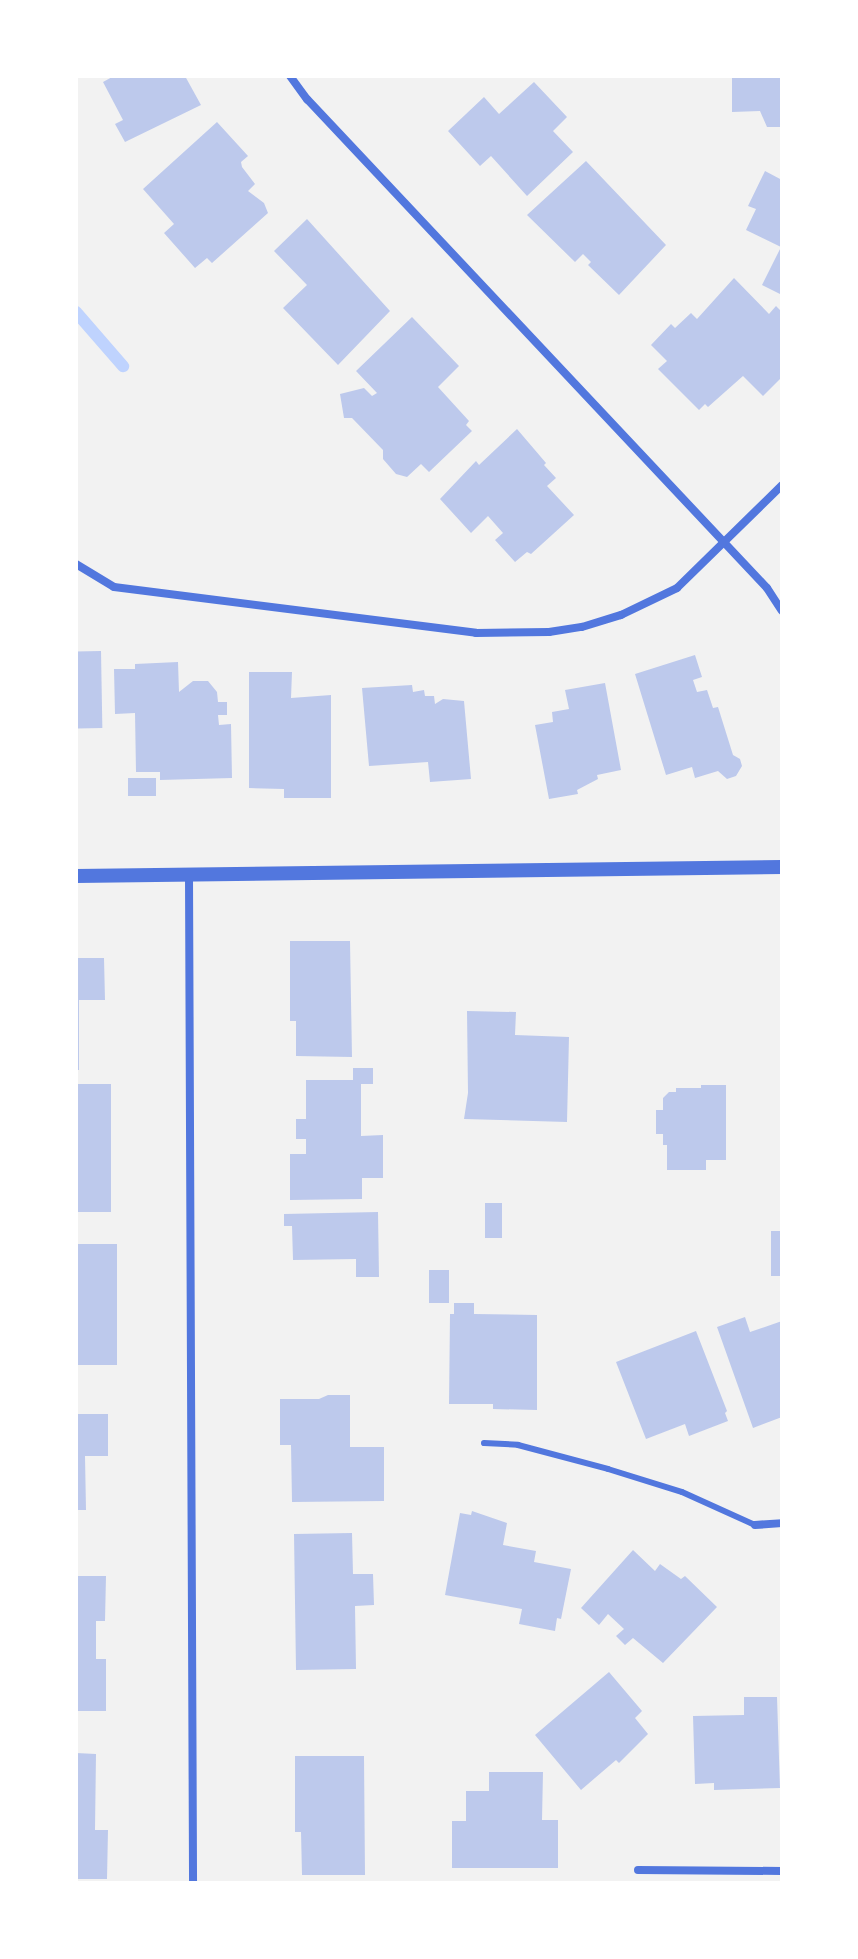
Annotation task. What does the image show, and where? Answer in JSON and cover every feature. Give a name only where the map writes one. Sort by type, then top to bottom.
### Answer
[{"type":"street","points":[[290,76],[307,99],[767,588],[782,611]]},
{"type":"street","points":[[76,564],[114,587],[513,635],[582,627],[648,604],[677,588],[782,485]]},
{"type":"street","points":[[76,876],[782,867]]},
{"type":"street","points":[[189,876],[193,1883]]},
{"type":"street","points":[[755,1525],[782,1523]]},
{"type":"street","points":[[638,1870],[782,1871]]},
{"type":"lane","points":[[484,1443],[518,1445],[608,1469],[682,1492],[755,1525]]},
{"type":"building","points":[[114,76],[185,76],[201,105],[125,142],[115,124],[123,120],[103,82]]},
{"type":"building","points":[[732,76],[782,76],[782,127],[767,127],[760,111],[732,112]]},
{"type":"building","points":[[534,82],[567,117],[553,131],[573,152],[527,196],[491,156],[480,166],[448,131],[484,97],[499,114]]},
{"type":"building","points":[[217,122],[248,156],[241,162],[242,167],[255,184],[248,191],[264,203],[268,213],[212,263],[207,258],[195,268],[164,233],[174,224],[143,189]]},
{"type":"building","points":[[586,161],[666,245],[619,295],[588,265],[591,262],[583,254],[575,262],[527,215]]},
{"type":"building","points":[[765,171],[782,180],[782,295],[762,285],[781,247],[746,230],[756,209],[748,206]]},
{"type":"building","points":[[307,219],[390,311],[338,365],[283,308],[307,285],[274,251]]},
{"type":"building","points":[[734,278],[769,314],[776,306],[782,312],[782,377],[763,396],[743,376],[708,407],[705,404],[699,410],[658,369],[667,361],[651,345],[671,324],[675,328],[691,313],[697,319]]},
{"type":"building","points":[[412,317],[459,366],[438,387],[469,421],[466,425],[472,431],[429,472],[421,464],[407,477],[396,474],[383,459],[383,450],[352,418],[344,418],[340,394],[364,388],[372,396],[377,393],[356,371]]},
{"type":"building","points":[[517,429],[556,478],[547,486],[574,515],[531,554],[527,552],[515,562],[495,540],[503,533],[488,516],[471,533],[440,499],[476,461],[479,465]]},
{"type":"building","points":[[76,651],[101,651],[102,728],[77,728]]},
{"type":"building","points":[[695,655],[702,677],[693,680],[697,692],[707,690],[713,708],[718,707],[733,755],[740,759],[742,766],[736,776],[727,779],[718,771],[695,778],[692,767],[666,775],[635,674]]},
{"type":"building","points":[[178,662],[179,692],[193,681],[208,681],[217,692],[218,702],[227,702],[227,715],[218,715],[219,725],[231,724],[232,778],[160,780],[160,772],[136,772],[135,713],[115,714],[114,669],[135,669],[135,664]]},
{"type":"building","points":[[249,672],[292,672],[291,698],[331,695],[331,798],[284,798],[284,789],[249,788]]},
{"type":"building","points":[[605,683],[621,770],[597,775],[598,779],[577,790],[578,794],[549,799],[535,725],[553,722],[552,712],[569,709],[565,690]]},
{"type":"building","points":[[412,685],[413,692],[424,690],[425,696],[434,696],[435,704],[443,699],[464,701],[471,779],[430,782],[428,762],[369,766],[362,688]]},
{"type":"building","points":[[128,778],[156,778],[156,796],[128,796]]},
{"type":"building","points":[[290,941],[350,941],[352,1057],[296,1056],[296,1021],[290,1021]]},
{"type":"building","points":[[76,958],[104,958],[105,1000],[79,1000],[79,1070],[76,1070]]},
{"type":"building","points":[[467,1011],[516,1012],[515,1035],[569,1037],[567,1122],[464,1119],[468,1093]]},
{"type":"building","points":[[353,1068],[373,1068],[373,1084],[361,1084],[361,1136],[383,1135],[383,1178],[362,1178],[362,1199],[290,1200],[290,1154],[306,1154],[306,1139],[296,1139],[296,1119],[306,1119],[306,1080],[353,1080]]},
{"type":"building","points":[[76,1084],[111,1084],[111,1212],[76,1212]]},
{"type":"building","points":[[701,1085],[726,1085],[726,1160],[706,1160],[706,1170],[667,1170],[667,1145],[663,1145],[663,1134],[656,1134],[656,1110],[663,1110],[663,1098],[669,1092],[676,1092],[676,1088],[701,1088]]},
{"type":"building","points":[[485,1203],[502,1203],[502,1238],[485,1238]]},
{"type":"building","points":[[378,1212],[379,1277],[356,1277],[356,1259],[293,1260],[292,1226],[284,1226],[284,1214]]},
{"type":"building","points":[[771,1231],[782,1231],[782,1276],[771,1276]]},
{"type":"building","points":[[76,1244],[117,1244],[117,1365],[76,1365]]},
{"type":"building","points":[[429,1270],[449,1270],[449,1303],[429,1303]]},
{"type":"building","points":[[454,1303],[474,1303],[474,1314],[537,1315],[537,1410],[493,1409],[493,1404],[449,1404],[450,1314],[454,1314]]},
{"type":"building","points":[[745,1317],[750,1332],[782,1321],[782,1417],[753,1428],[717,1327]]},
{"type":"building","points":[[696,1331],[727,1411],[728,1421],[689,1436],[685,1424],[646,1439],[616,1362]]},
{"type":"building","points":[[328,1395],[350,1395],[350,1447],[384,1447],[384,1501],[292,1502],[291,1445],[280,1445],[280,1399],[319,1399]]},
{"type":"building","points":[[76,1414],[108,1414],[108,1456],[85,1456],[86,1510],[76,1510]]},
{"type":"building","points":[[472,1511],[507,1523],[503,1545],[536,1551],[534,1562],[571,1569],[561,1619],[557,1618],[555,1631],[519,1624],[522,1609],[445,1595],[460,1513],[471,1515]]},
{"type":"building","points":[[352,1533],[353,1574],[373,1574],[374,1605],[355,1606],[356,1669],[296,1670],[294,1534]]},
{"type":"building","points":[[633,1550],[655,1571],[660,1564],[681,1579],[685,1576],[717,1607],[663,1663],[633,1638],[625,1645],[616,1636],[624,1629],[608,1614],[599,1625],[581,1608]]},
{"type":"building","points":[[76,1576],[106,1576],[105,1621],[96,1621],[96,1659],[106,1659],[106,1711],[76,1711]]},
{"type":"building","points":[[609,1672],[642,1711],[635,1718],[648,1734],[619,1763],[616,1760],[581,1790],[535,1735]]},
{"type":"building","points":[[744,1697],[777,1697],[780,1788],[714,1790],[714,1783],[695,1784],[693,1716],[744,1715]]},
{"type":"building","points":[[76,1753],[96,1754],[95,1830],[108,1830],[107,1879],[76,1879]]},
{"type":"building","points":[[295,1756],[364,1756],[365,1875],[302,1875],[301,1832],[295,1832]]},
{"type":"building","points":[[489,1772],[543,1772],[542,1820],[558,1820],[558,1868],[452,1868],[452,1821],[466,1821],[466,1791],[489,1791]]},
{"type":"waterway","points":[[76,312],[123,366]]}]
